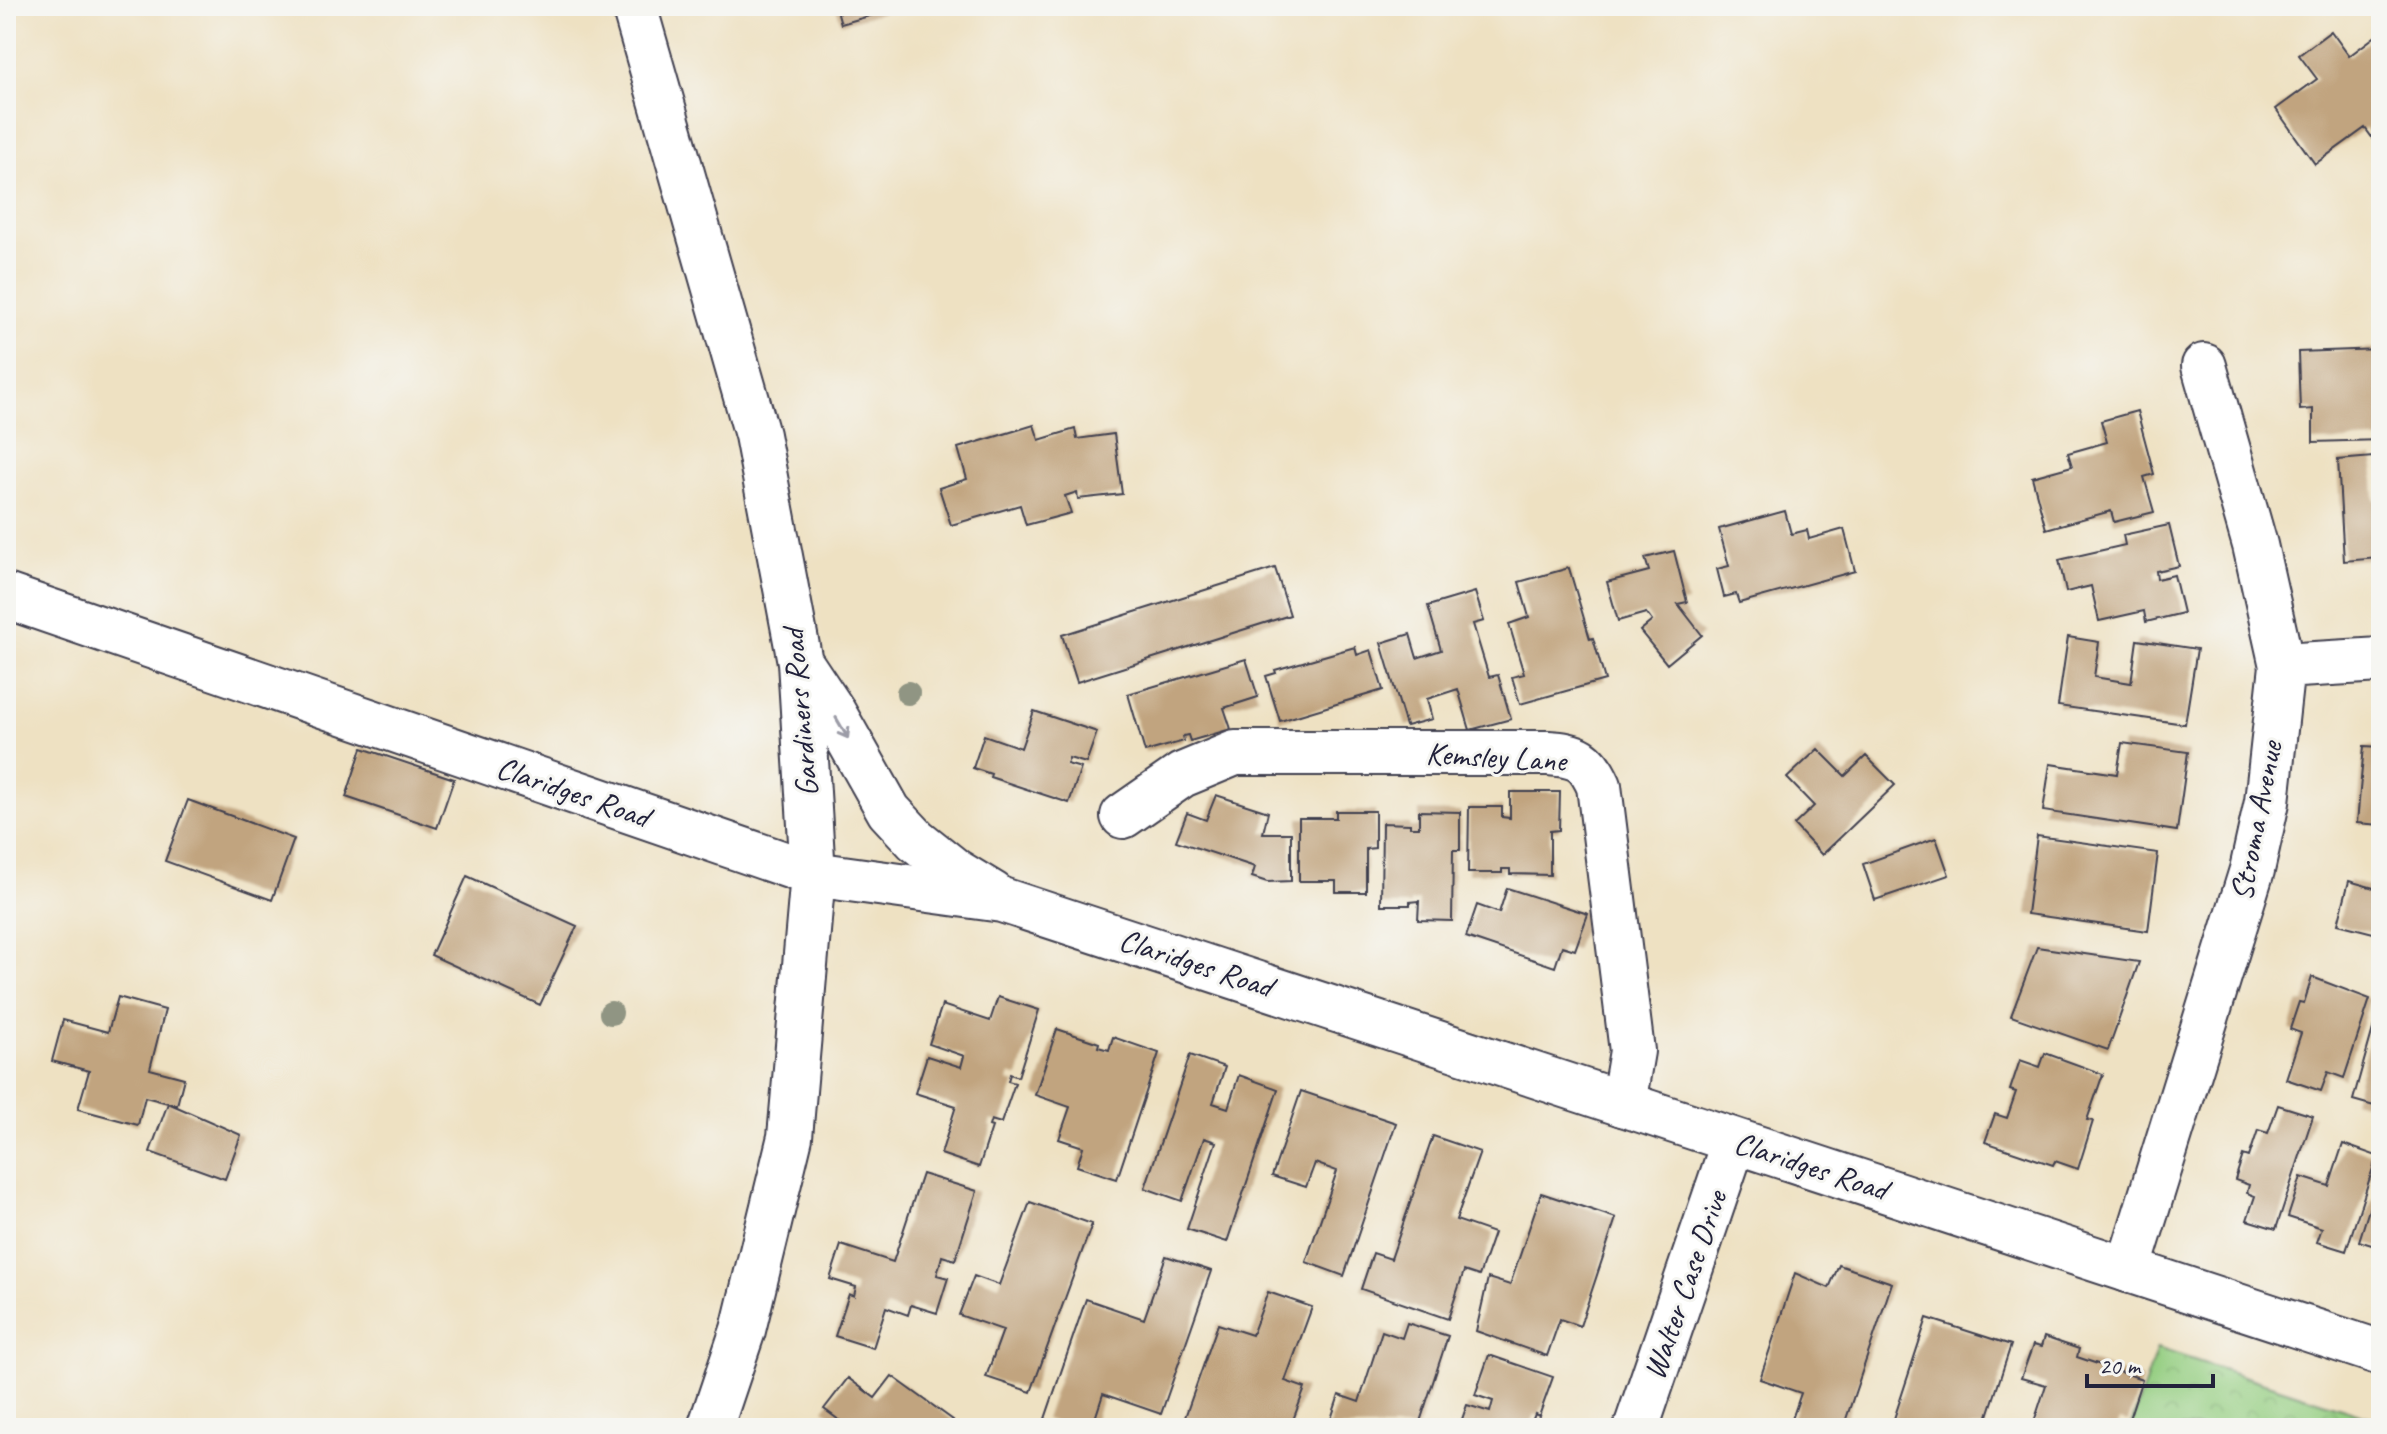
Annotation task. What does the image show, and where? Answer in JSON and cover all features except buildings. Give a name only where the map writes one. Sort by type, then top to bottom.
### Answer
[{"type":"street","name":"Gardiners Road","points":[[634,6],[757,435],[800,662],[813,874],[790,1137],[743,1330],[710,1428]]},
{"type":"street","name":"Stroma Avenue","points":[[2128,1270],[2252,870],[2267,802],[2282,666],[2255,545],[2204,366]]},
{"type":"street","name":"Claridges Road","points":[[6,596],[813,874],[1002,900],[2381,1353]]},
{"type":"street","points":[[2282,666],[2381,660]]},
{"type":"street","points":[[800,662],[832,710],[889,811],[916,840],[955,871],[1002,900]]},
{"type":"street","name":"Kemsley Lane","points":[[1123,816],[1182,775],[1235,753],[1548,753],[1569,754],[1589,765],[1599,786],[1632,1051],[1623,1104]]},
{"type":"street","name":"Walter Case Drive","points":[[1636,1428],[1734,1141]]},
{"type":"green space","points":[[2157,1348],[2381,1421],[2381,1428],[2130,1428]]}]
